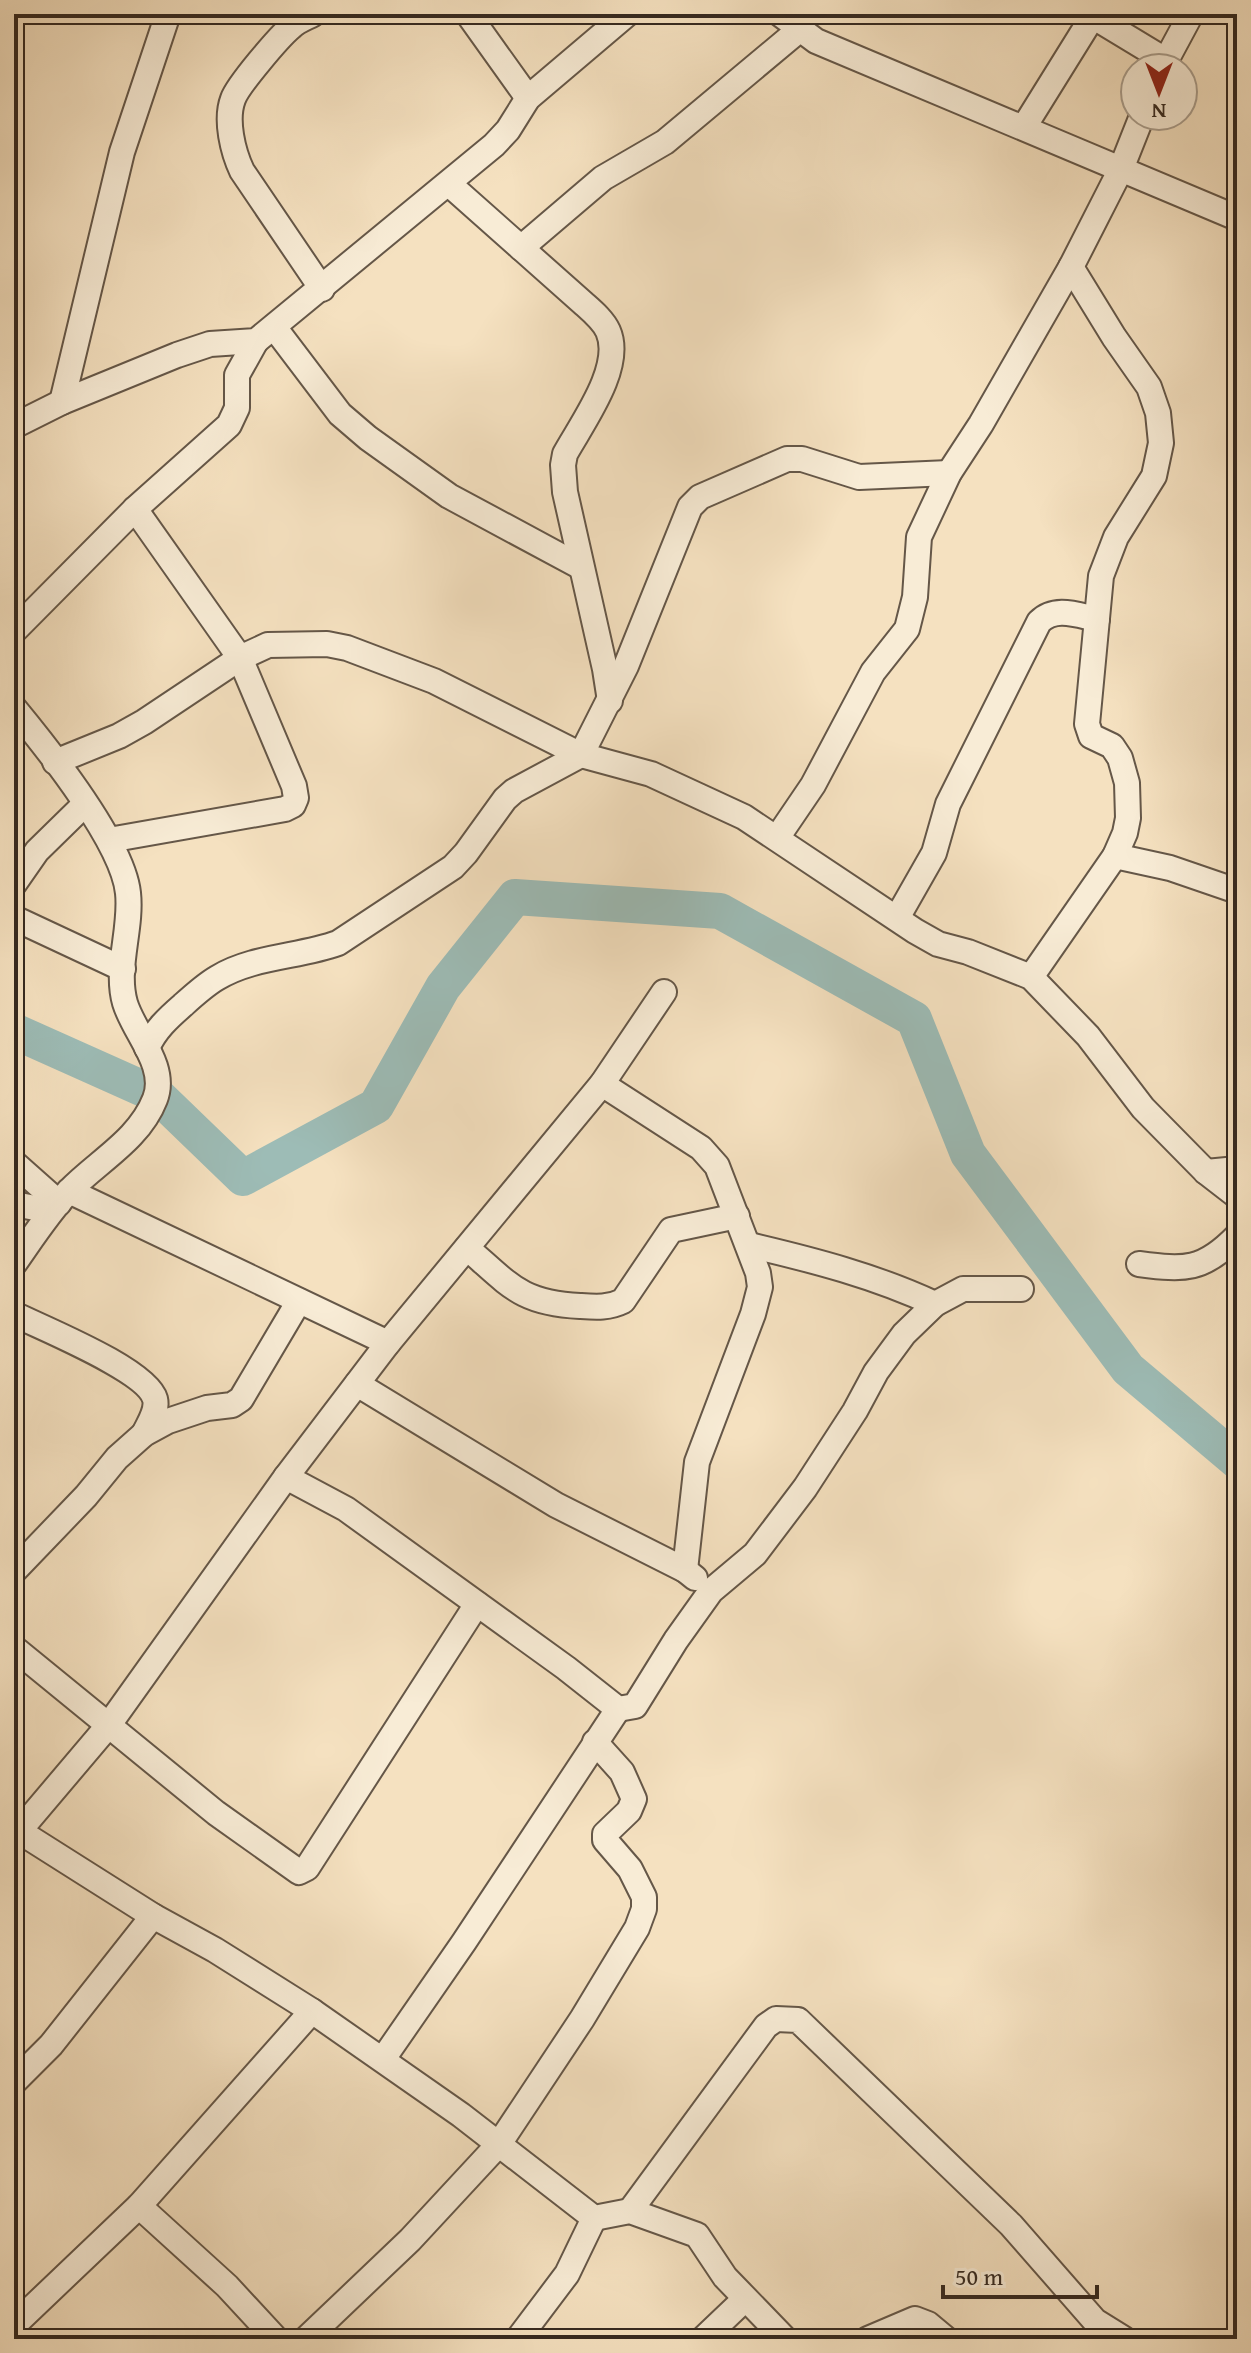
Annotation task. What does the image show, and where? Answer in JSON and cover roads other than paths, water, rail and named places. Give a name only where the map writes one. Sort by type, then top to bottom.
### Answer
[{"type":"street","points":[[62,402],[122,152],[168,14]]},
{"type":"street","points":[[313,14],[291,27],[261,61],[233,98],[230,118],[235,156],[242,171],[322,289]]},
{"type":"street","points":[[468,14],[528,98]]},
{"type":"street","points":[[14,631],[135,509],[229,425],[237,408],[237,375],[265,334],[449,184],[501,137],[528,98],[627,14]]},
{"type":"street","points":[[780,14],[816,41],[1237,218]]},
{"type":"street","points":[[1170,52],[1191,14]]},
{"type":"street","points":[[1024,127],[1091,15],[1146,52]]},
{"type":"street","points":[[521,248],[603,178],[665,142],[799,30]]},
{"type":"street","points":[[777,838],[813,785],[873,672],[907,629],[915,597],[919,537],[949,473],[981,424],[1071,267],[1121,169],[1136,132]]},
{"type":"street","points":[[449,184],[604,323],[610,334],[610,372],[565,454],[563,465],[565,492],[610,701]]},
{"type":"street","points":[[1031,977],[1115,856],[1125,833],[1127,783],[1120,758],[1112,746],[1091,736],[1087,724],[1101,576],[1116,537],[1154,476],[1161,443],[1158,413],[1149,387],[1071,267]]},
{"type":"street","points":[[14,426],[62,402],[210,344],[265,334]]},
{"type":"street","points":[[265,334],[340,414],[368,438],[449,496],[581,567]]},
{"type":"street","points":[[147,1048],[153,1034],[166,1019],[219,977],[272,959],[338,943],[439,877],[466,853],[514,791],[581,755],[610,701],[690,507],[700,497],[787,459],[802,459],[859,477],[949,473]]},
{"type":"street","points":[[109,840],[293,805],[296,798],[294,786],[240,658],[135,509]]},
{"type":"street","points":[[897,918],[934,853],[948,804],[1039,622],[1047,614],[1055,612],[1097,619]]},
{"type":"street","points":[[55,762],[119,736],[240,658],[268,645],[327,644],[347,648],[434,681],[581,755],[651,774],[744,817],[938,944],[968,952],[1031,977],[1088,1036],[1143,1108],[1206,1172],[1237,1196]]},
{"type":"street","points":[[14,708],[109,840],[125,875],[128,897],[124,1000],[157,1070],[157,1095],[144,1122],[60,1202],[14,1264]]},
{"type":"street","points":[[14,884],[37,851],[85,804]]},
{"type":"street","points":[[1115,856],[1170,868],[1237,891]]},
{"type":"street","points":[[14,918],[123,969]]},
{"type":"street","points":[[664,992],[602,1084],[388,1343],[286,1477],[108,1726],[16,1832],[312,2011],[499,2144],[594,2218],[630,2211],[697,2235],[725,2277],[785,2339]]},
{"type":"street","points":[[602,1084],[701,1148],[717,1166],[758,1273],[760,1287],[753,1314],[697,1462],[685,1570]]},
{"type":"street","points":[[14,1163],[60,1202],[299,1301],[388,1343]]},
{"type":"street","points":[[1206,1172],[1237,1169]]},
{"type":"street","points":[[14,1171],[18,1204],[60,1202]]},
{"type":"street","points":[[467,1248],[519,1293],[535,1301],[612,1307],[623,1301],[671,1230],[737,1216]]},
{"type":"street","points":[[1139,1264],[1184,1269],[1199,1265],[1237,1236]]},
{"type":"street","points":[[749,1245],[838,1266],[893,1284],[935,1304]]},
{"type":"street","points":[[383,2059],[618,1709],[635,1706],[711,1591],[755,1554],[805,1488],[855,1411],[876,1372],[904,1334],[935,1304],[963,1289],[1021,1289]]},
{"type":"street","points":[[14,1571],[86,1496],[117,1458],[144,1434],[168,1421],[207,1408],[232,1405],[241,1399],[299,1301]]},
{"type":"street","points":[[14,1314],[133,1373],[151,1391],[156,1403],[144,1434]]},
{"type":"street","points":[[357,1384],[556,1505],[685,1570],[711,1591]]},
{"type":"street","points":[[286,1477],[346,1509],[618,1709]]},
{"type":"street","points":[[14,1648],[216,1813],[299,1872],[307,1868],[477,1604]]},
{"type":"street","points":[[306,2339],[410,2240],[499,2144],[582,2019],[637,1928],[644,1909],[644,1897],[630,1869],[605,1840],[605,1834],[629,1811],[634,1799],[622,1772],[595,1742]]},
{"type":"street","points":[[14,2082],[51,2045],[153,1916]]},
{"type":"street","points":[[14,2325],[139,2206],[312,2011]]},
{"type":"street","points":[[630,2211],[766,2026],[776,2019],[798,2020],[1011,2225],[1095,2321],[1124,2339]]},
{"type":"street","points":[[139,2206],[227,2286],[276,2339]]},
{"type":"street","points":[[518,2339],[567,2274],[594,2218]]},
{"type":"street","points":[[703,2339],[745,2299]]},
{"type":"street","points":[[868,2339],[915,2319],[928,2324],[946,2339]]},
{"type":"waterway","points":[[14,1031],[157,1095],[243,1178],[376,1106],[443,987],[515,897],[720,911],[914,1019],[968,1154],[1128,1369],[1237,1461]]}]
